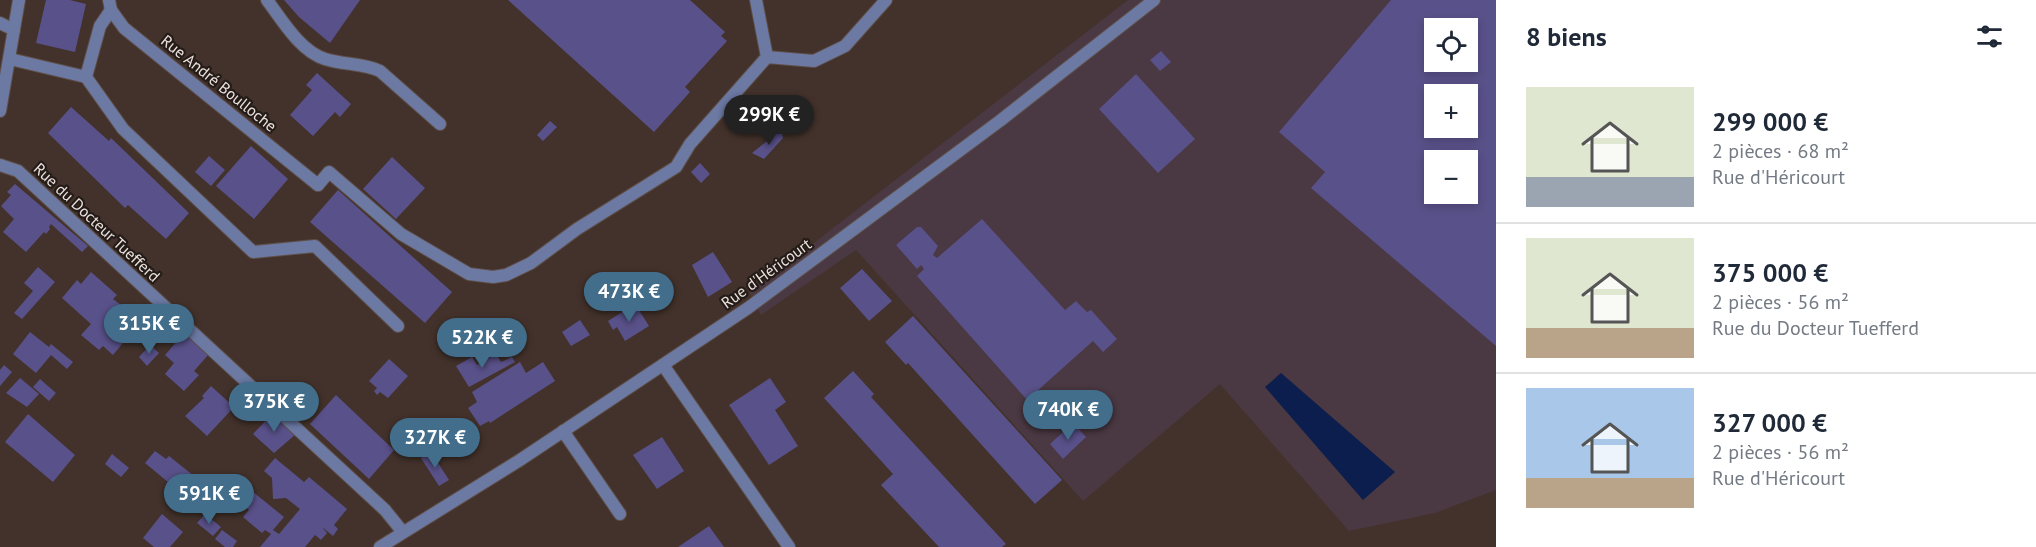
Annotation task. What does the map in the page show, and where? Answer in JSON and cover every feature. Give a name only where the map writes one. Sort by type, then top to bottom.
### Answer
[{"type":"street","points":[[0,111],[20,0]]},
{"type":"street","points":[[267,0],[290,31],[312,51],[323,58],[369,66],[380,71],[440,124]]},
{"type":"street","points":[[756,0],[766,57],[814,61],[845,46],[886,0]]},
{"type":"street","name":"Rue d'Héricourt","points":[[380,547],[563,431],[748,308],[1001,120],[1154,0]]},
{"type":"street","points":[[86,77],[99,26],[110,5]]},
{"type":"street","name":"Rue André Boulloche","points":[[110,5],[124,28],[318,185],[329,172],[401,234],[469,274],[493,277],[506,275],[531,263],[577,229],[676,166],[690,144],[766,57]]},
{"type":"street","points":[[0,23],[14,30]]},
{"type":"street","points":[[10,59],[86,77],[123,129],[253,252],[315,246],[398,326]]},
{"type":"street","name":"Rue du Docteur Tuefferd","points":[[0,165],[18,171],[27,179],[385,510],[402,531]]},
{"type":"street","points":[[663,365],[789,547]]},
{"type":"street","points":[[563,431],[620,514]]},
{"type":"shaded area","points":[[1128,0],[1496,0],[1496,490],[1435,513],[1349,531],[1220,384],[1083,501],[856,250],[761,315],[749,293]]},
{"type":"water","points":[[1281,373],[1395,472],[1363,500],[1265,387]]},
{"type":"building","points":[[46,0],[70,0],[86,4],[75,52],[36,43]]},
{"type":"building","points":[[284,0],[360,0],[330,43],[299,17]]},
{"type":"building","points":[[508,0],[690,0],[725,32],[721,36],[727,41],[685,87],[690,92],[654,132]]},
{"type":"building","points":[[1391,0],[1496,0],[1496,346],[1311,188],[1325,172],[1279,132]]},
{"type":"building","points":[[1161,51],[1171,62],[1160,71],[1150,60]]},
{"type":"building","points":[[317,73],[351,104],[340,117],[335,112],[313,136],[290,115],[312,90],[306,85]]},
{"type":"building","points":[[1136,74],[1195,139],[1158,173],[1099,109]]},
{"type":"building","points":[[71,107],[109,141],[111,138],[189,213],[166,239],[128,205],[125,208],[48,133]]},
{"type":"building","points":[[550,121],[557,127],[543,141],[537,135]]},
{"type":"building","points":[[781,130],[783,138],[764,159],[752,153]]},
{"type":"building","points":[[251,146],[288,179],[254,219],[216,186]]},
{"type":"building","points":[[209,156],[225,170],[211,186],[195,172]]},
{"type":"building","points":[[392,157],[425,188],[396,219],[363,189]]},
{"type":"building","points":[[700,163],[710,174],[701,183],[691,172]]},
{"type":"building","points":[[15,184],[88,246],[82,252],[51,224],[46,234],[44,232],[26,252],[3,232],[14,219],[1,206],[11,195],[7,192]]},
{"type":"building","points":[[338,190],[452,292],[425,323],[310,222]]},
{"type":"building","points":[[982,219],[1065,310],[1076,301],[1087,312],[1091,310],[1117,339],[1103,352],[1093,341],[1027,400],[917,276],[924,269],[921,265],[917,269],[896,245],[917,227],[921,227],[938,246],[933,255],[937,258]]},
{"type":"building","points":[[713,252],[732,282],[708,297],[692,265]]},
{"type":"building","points":[[38,267],[55,282],[22,319],[14,313],[33,291],[24,283]]},
{"type":"building","points":[[862,269],[892,301],[869,321],[840,288]]},
{"type":"building","points":[[91,272],[117,295],[113,299],[121,305],[117,309],[136,327],[113,355],[103,346],[99,350],[81,335],[91,324],[62,298],[77,280],[81,284]]},
{"type":"building","points":[[635,304],[649,326],[625,341],[617,327],[613,330],[608,321]]},
{"type":"building","points":[[913,316],[1062,480],[1035,504],[908,363],[906,365],[885,342]]},
{"type":"building","points":[[580,320],[590,335],[571,346],[562,332]]},
{"type":"building","points":[[30,332],[49,347],[51,344],[73,362],[67,369],[51,355],[36,373],[13,354]]},
{"type":"building","points":[[185,332],[209,354],[194,371],[199,375],[184,391],[165,374],[174,363],[165,355]]},
{"type":"building","points":[[150,345],[159,353],[147,366],[139,357]]},
{"type":"building","points":[[496,354],[501,362],[512,357],[515,362],[469,387],[456,366],[472,357],[477,365]]},
{"type":"building","points":[[389,359],[408,376],[388,398],[380,392],[377,395],[374,391],[377,388],[369,381]]},
{"type":"building","points":[[520,362],[526,373],[543,362],[555,381],[490,423],[489,421],[480,426],[468,408],[477,402],[472,392]]},
{"type":"building","points":[[4,365],[12,372],[0,386],[0,370]]},
{"type":"building","points":[[853,371],[874,394],[871,397],[1006,544],[1002,547],[939,547],[881,485],[893,474],[824,398]]},
{"type":"building","points":[[20,378],[39,394],[27,407],[6,393]]},
{"type":"building","points":[[770,378],[786,402],[775,410],[798,446],[769,465],[729,405]]},
{"type":"building","points":[[40,379],[56,393],[49,401],[33,387]]},
{"type":"building","points":[[211,386],[234,407],[207,436],[185,416],[204,398],[202,396]]},
{"type":"building","points":[[336,395],[394,450],[369,479],[310,424]]},
{"type":"building","points":[[273,413],[296,434],[274,453],[253,434]]},
{"type":"building","points":[[28,414],[75,455],[53,482],[5,442]]},
{"type":"building","points":[[417,420],[428,438],[420,442],[409,425]]},
{"type":"building","points":[[1073,423],[1086,437],[1063,459],[1050,444]]},
{"type":"building","points":[[662,437],[684,471],[657,489],[633,455]]},
{"type":"building","points":[[155,451],[166,459],[169,456],[194,476],[180,492],[145,463]]},
{"type":"building","points":[[431,452],[449,480],[439,486],[421,458]]},
{"type":"building","points":[[112,454],[129,468],[121,477],[105,464]]},
{"type":"building","points":[[275,458],[304,482],[309,477],[347,509],[334,525],[338,529],[333,536],[322,527],[327,533],[321,540],[315,535],[305,547],[260,547],[271,534],[265,530],[262,533],[243,517],[249,510],[242,503],[252,491],[284,517],[273,530],[279,534],[300,509],[286,498],[273,499],[272,478],[264,471]]},
{"type":"building","points":[[162,514],[183,532],[170,547],[154,547],[143,538]]},
{"type":"building","points":[[205,514],[221,527],[213,536],[197,523]]},
{"type":"building","points":[[709,526],[724,547],[678,547]]},
{"type":"building","points":[[222,530],[237,541],[233,547],[225,547],[215,539]]}]
